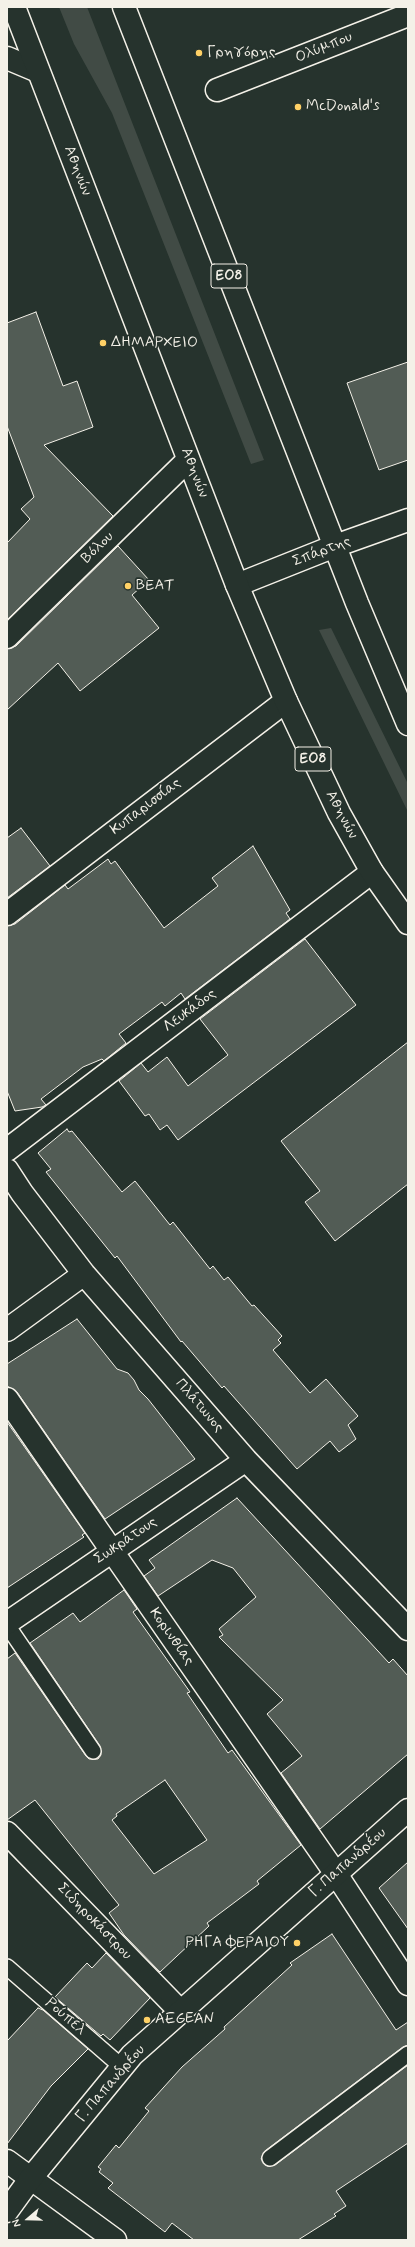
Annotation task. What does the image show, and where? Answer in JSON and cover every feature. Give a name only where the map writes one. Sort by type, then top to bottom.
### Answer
[{"type":"main road","name":"Αθηνών","points":[[14,7],[188,460],[237,585],[286,701],[339,813],[372,872],[408,924]]},
{"type":"main road","name":"ΕΟ8","points":[[124,7],[363,618],[408,724]]},
{"type":"main road","name":"Ολύμπου","points":[[217,90],[408,14]]},
{"type":"main road","points":[[7,58],[38,70]]},
{"type":"main road","name":"Βόλου","points":[[7,637],[188,460]]},
{"type":"main road","name":"Σπάρτης","points":[[237,585],[335,546],[408,520]]},
{"type":"main road","name":"Κυπαρισσίας","points":[[7,914],[286,701]]},
{"type":"main road","name":"Λευκάδος","points":[[7,1150],[372,872]]},
{"type":"main road","name":"Πλάτωνος","points":[[7,1170],[22,1193],[84,1274],[246,1460],[408,1629]]},
{"type":"main road","points":[[7,1330],[84,1274]]},
{"type":"main road","name":"Κορινθίας","points":[[7,1399],[336,1874],[408,1984]]},
{"type":"main road","name":"Σωκράτους","points":[[7,1624],[246,1460]]},
{"type":"main road","name":"Γ. Παπανδρέου","points":[[7,2211],[132,2055],[408,1810]]},
{"type":"main road","name":"Σιδηροκάστρου","points":[[7,1833],[180,2011]]},
{"type":"main road","points":[[7,2160],[115,2240]]},
{"type":"lane","points":[[7,1624],[93,1751]]},
{"type":"lane","name":"Ρούπελ","points":[[7,1967],[122,2067]]},
{"type":"lane","points":[[270,2158],[408,2054]]},
{"type":"shaded area","points":[[59,7],[87,7],[264,460],[251,464],[112,113],[74,44]]},
{"type":"shaded area","points":[[331,628],[408,784],[408,812],[319,630]]},
{"type":"building","points":[[36,312],[63,386],[77,381],[93,427],[44,445],[113,516],[7,620],[7,543],[30,519],[21,509],[34,497],[7,426],[7,323]]},
{"type":"building","points":[[408,362],[408,460],[379,470],[347,383]]},
{"type":"building","points":[[118,546],[149,580],[132,595],[159,628],[80,691],[58,663],[7,710],[7,649],[16,646]]},
{"type":"building","points":[[21,828],[50,866],[7,898],[7,838]]},
{"type":"building","points":[[253,846],[290,910],[286,913],[290,919],[185,999],[181,993],[165,1006],[162,1002],[119,1034],[126,1043],[104,1061],[102,1059],[83,1067],[41,1099],[46,1105],[42,1107],[15,1111],[7,1091],[7,926],[15,924],[65,885],[68,889],[108,859],[111,864],[115,861],[164,928],[218,886],[212,878]]},
{"type":"building","points":[[305,939],[356,1005],[178,1140],[167,1125],[160,1130],[149,1114],[145,1116],[119,1081],[141,1063],[148,1072],[167,1057],[188,1086],[228,1055],[200,1019]]},
{"type":"building","points":[[408,1042],[408,1184],[335,1241],[305,1202],[320,1191],[281,1141]]},
{"type":"building","points":[[67,1129],[69,1132],[72,1131],[122,1192],[135,1181],[170,1225],[173,1222],[210,1269],[213,1266],[224,1280],[228,1277],[252,1306],[254,1305],[282,1336],[278,1340],[281,1343],[273,1350],[310,1393],[326,1379],[358,1416],[348,1425],[356,1439],[339,1452],[330,1441],[297,1469],[224,1386],[222,1388],[182,1341],[181,1342],[117,1256],[115,1258],[46,1172],[51,1169],[38,1153]]},
{"type":"building","points":[[77,1319],[117,1369],[128,1373],[134,1380],[139,1390],[148,1399],[195,1459],[105,1519],[17,1392],[7,1386],[7,1364]]},
{"type":"building","points":[[7,1422],[85,1533],[82,1535],[84,1537],[7,1588]]},
{"type":"building","points":[[237,1498],[389,1663],[393,1659],[408,1676],[408,1754],[320,1829],[281,1773],[302,1756],[267,1714],[283,1700],[219,1637],[223,1635],[219,1629],[256,1597],[233,1568],[212,1560],[158,1596],[144,1576],[155,1568],[149,1560]]},
{"type":"building","points":[[124,1590],[137,1609],[133,1612],[190,1692],[187,1693],[228,1753],[232,1750],[301,1845],[257,1881],[259,1884],[207,1923],[209,1926],[160,1972],[124,1935],[109,1913],[119,1905],[35,1800],[7,1820],[7,1659],[15,1653],[86,1756],[89,1759],[98,1759],[101,1755],[100,1746],[30,1643],[73,1613],[80,1622]],"holes":[[[165,1780],[207,1840],[154,1874],[112,1820],[117,1816],[116,1814]]]},
{"type":"building","points":[[408,1862],[408,1929],[379,1888]]},
{"type":"building","points":[[332,1934],[396,2030],[408,2022],[408,2045],[403,2047],[265,2151],[261,2159],[267,2166],[275,2165],[408,2065],[408,2143],[336,2191],[346,2206],[334,2214],[336,2216],[298,2240],[194,2240],[172,2223],[165,2232],[108,2188],[113,2183],[99,2172],[101,2169],[98,2167],[116,2145],[119,2148],[149,2111],[145,2108],[182,2067],[225,2029],[224,2027],[292,1965],[290,1963]]},
{"type":"building","points":[[106,1953],[150,1998],[110,2040],[103,2034],[101,2036],[55,1997],[87,1963],[92,1968]]},
{"type":"building","points":[[38,2008],[43,2010],[88,2049],[51,2086],[7,2144],[7,2041]]},
{"type":"place","name":"Γρηγόρης","points":[[199,53]]},
{"type":"place","name":"McDonald's","points":[[298,107]]},
{"type":"place","name":"ΔΗΜΑΡΧΕΙΟ","points":[[103,343]]},
{"type":"place","name":"ΒΕΑΤ","points":[[128,586]]},
{"type":"place","name":"ΡΗΓΑ ΦΕΡΑΙΟΥ","points":[[297,1943]]},
{"type":"place","name":"AEGEAN","points":[[147,2020]]}]
